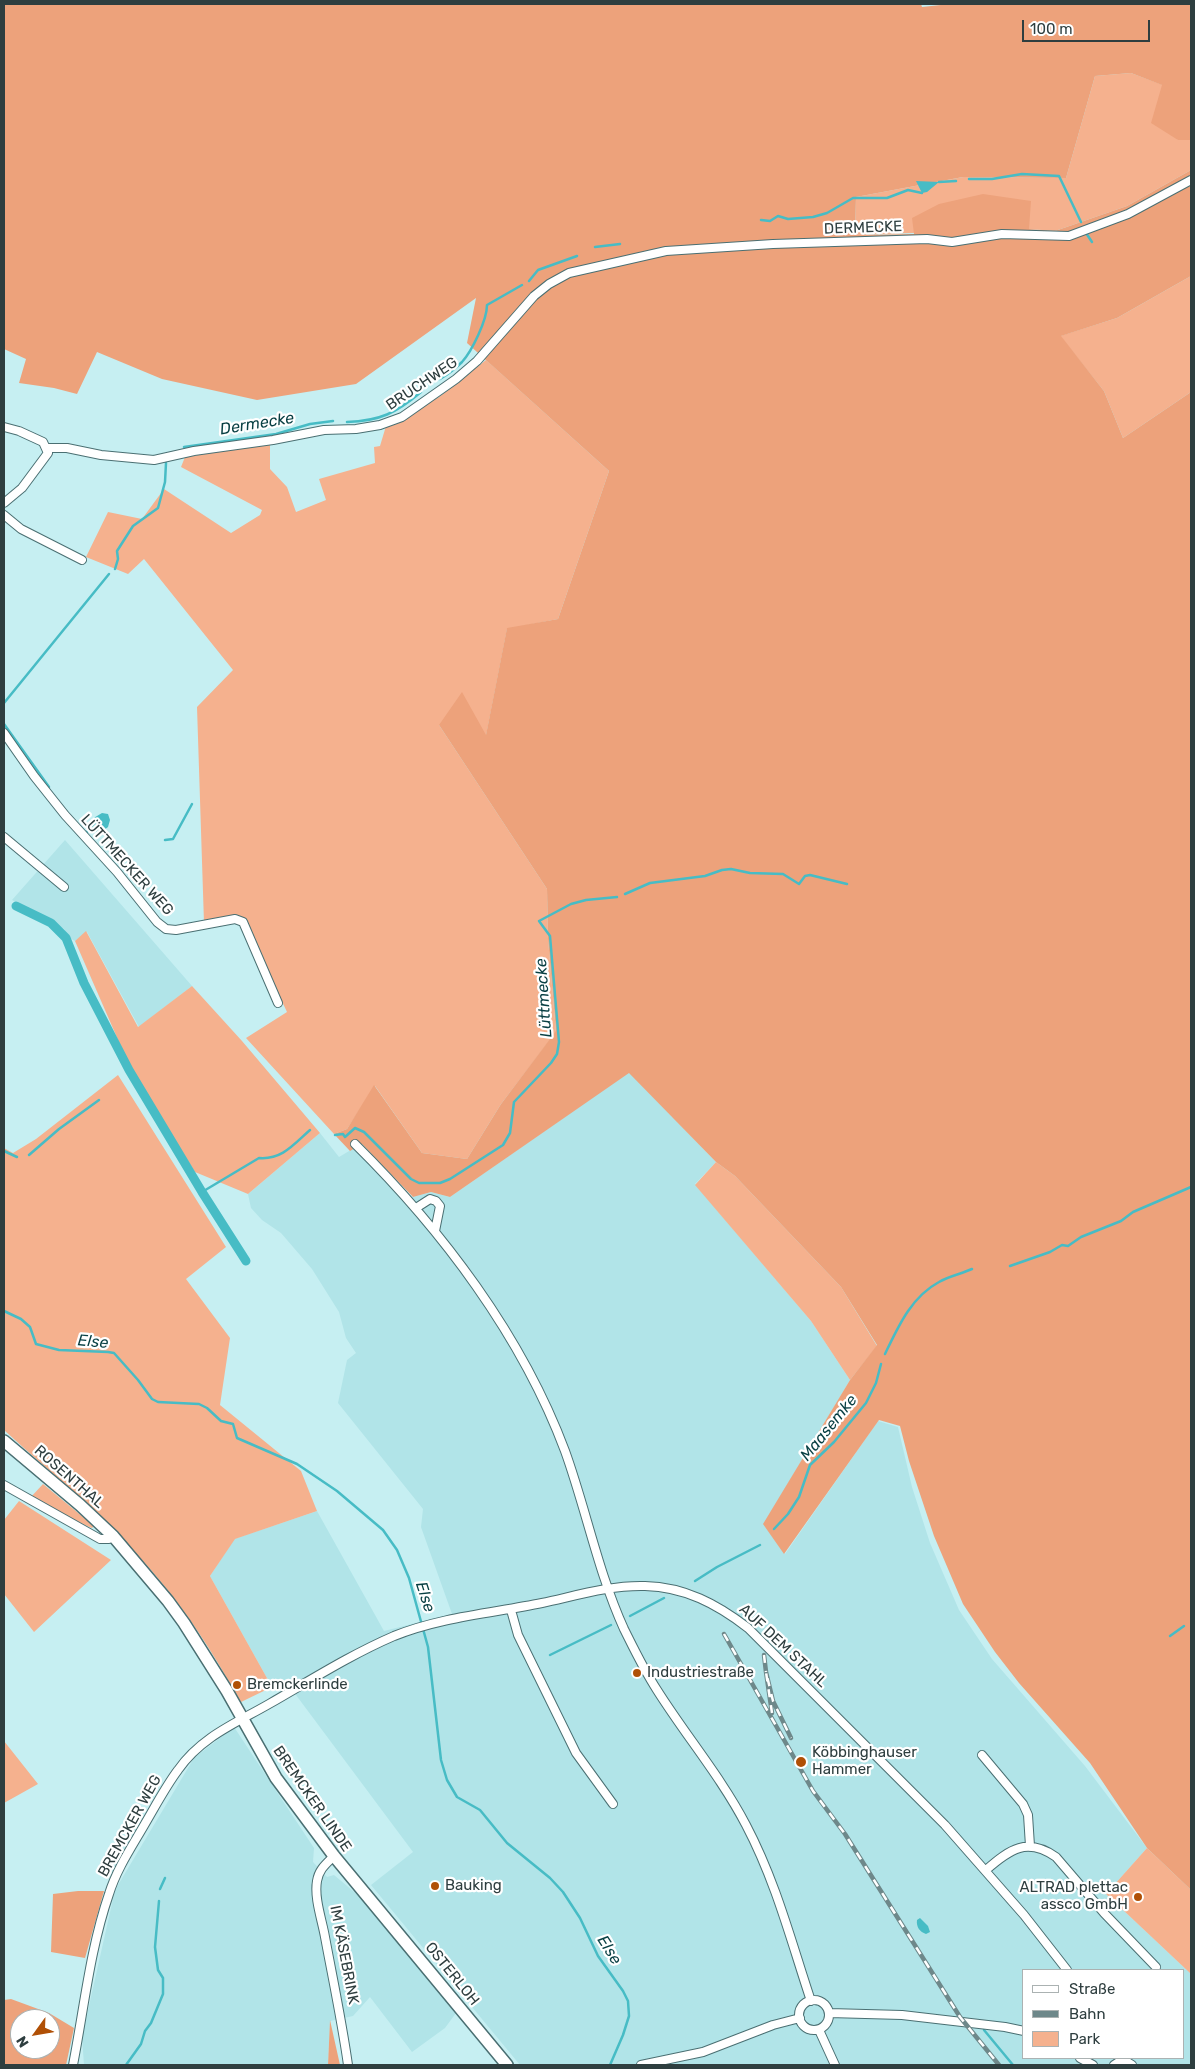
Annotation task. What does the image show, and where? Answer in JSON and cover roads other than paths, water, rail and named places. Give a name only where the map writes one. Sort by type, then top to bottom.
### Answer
[{"type":"main road","name":"ROSENTHAL","points":[[4,1441],[80,1505],[113,1536]]},
{"type":"main road","name":"BREMCKER LINDE","points":[[113,1536],[184,1623],[227,1691],[276,1778],[334,1856],[374,1902]]},
{"type":"main road","name":"OSTERLOH","points":[[374,1902],[507,2065]]},
{"type":"street","name":"DERMECKE","points":[[534,296],[569,273],[666,251],[773,244],[927,239],[952,242],[1002,234],[1069,236],[1128,214],[1191,180]]},
{"type":"street","name":"BRUCHWEG","points":[[47,448],[67,448],[134,459],[154,460],[194,451],[273,440],[324,430],[356,429],[392,422],[456,379],[477,361],[534,296]]},
{"type":"street","points":[[4,427],[43,442],[48,453],[22,488],[4,503]]},
{"type":"street","points":[[4,515],[21,529],[82,560]]},
{"type":"street","name":"LÜTTMECKER WEG","points":[[4,733],[64,815],[117,872],[157,922],[166,929],[176,930],[235,919],[243,922],[278,1003]]},
{"type":"street","points":[[4,837],[64,887]]},
{"type":"street","points":[[355,1144],[416,1208],[435,1231],[491,1309],[515,1348],[554,1423],[609,1589],[624,1626],[644,1669],[728,1794],[760,1853],[785,1918],[811,2001]]},
{"type":"street","points":[[416,1208],[430,1198],[436,1200],[440,1206],[435,1231]]},
{"type":"street","points":[[4,1485],[100,1539],[109,1539],[113,1536]]},
{"type":"street","name":"AUF DEM STAHL","points":[[242,1719],[349,1657],[396,1636],[430,1625],[609,1589],[643,1586],[684,1592],[714,1604],[731,1615],[776,1654],[940,1820],[986,1870],[1066,1969]]},
{"type":"street","points":[[511,1610],[518,1635],[576,1753],[613,1804]]},
{"type":"street","name":"BREMCKER WEG","points":[[72,2065],[103,1913],[116,1875],[178,1769],[205,1742],[226,1727],[242,1719]]},
{"type":"street","points":[[982,1755],[1023,1804],[1028,1814],[1030,1826],[1030,1846]]},
{"type":"street","points":[[986,1870],[1009,1852],[1030,1846],[1038,1847],[1056,1857],[1104,1913],[1156,1967]]},
{"type":"street","name":"IM KÄSEBRINK","points":[[334,1856],[318,1874],[317,1884],[319,1907],[341,2011],[348,2065]]},
{"type":"street","points":[[816,2000],[825,2005],[829,2014],[827,2023],[819,2030],[806,2028],[800,2018],[802,2007],[816,2000]]},
{"type":"street","points":[[829,2014],[902,2015],[1022,2031]]},
{"type":"street","points":[[641,2065],[703,2052],[774,2025],[800,2018]]},
{"type":"street","points":[[819,2030],[835,2065]]},
{"type":"street","points":[[1082,2059],[1093,2065]]},
{"type":"street","points":[[1114,2065],[1124,2059],[1132,2065]]},
{"type":"water","points":[[916,181],[939,182],[927,192],[922,193]]},
{"type":"water","points":[[102,813],[108,814],[110,820],[108,827],[99,834],[92,828],[92,819]]},
{"type":"water","points":[[920,1918],[928,1926],[930,1932],[926,1934],[919,1929],[917,1920]]},
{"type":"waterway","name":"Dermecke","points":[[969,179],[992,179],[1022,174],[1059,176],[1081,222]]},
{"type":"waterway","name":"Dermecke","points":[[939,182],[956,181]]},
{"type":"waterway","name":"Dermecke","points":[[761,220],[770,221],[778,216],[788,219],[813,217],[827,213],[853,198],[887,198],[908,190],[922,193]]},
{"type":"waterway","name":"Dermecke","points":[[1086,233],[1092,242]]},
{"type":"waterway","name":"Dermecke","points":[[595,247],[620,244]]},
{"type":"waterway","name":"Dermecke","points":[[529,281],[538,270],[577,256]]},
{"type":"waterway","name":"Dermecke","points":[[440,379],[459,365],[470,351],[482,327],[487,305],[522,285]]},
{"type":"waterway","name":"Dermecke","points":[[347,422],[378,418],[404,405],[421,392]]},
{"type":"waterway","name":"Dermecke","points":[[184,447],[276,434],[310,424],[333,421]]},
{"type":"waterway","name":"Dermecke","points":[[115,569],[118,559],[117,551],[133,526],[158,508],[165,482],[166,463]]},
{"type":"waterway","name":"Dermecke","points":[[4,703],[109,574]]},
{"type":"waterway","name":"Dermecke","points":[[4,724],[49,787]]},
{"type":"waterway","points":[[165,840],[173,839],[192,804]]},
{"type":"waterway","name":"Lüttmecke","points":[[625,894],[650,883],[705,876],[731,869],[750,873],[783,874],[799,884],[805,876],[810,875],[847,884]]},
{"type":"waterway","name":"Lüttmecke","points":[[335,1135],[343,1134],[345,1137],[355,1128],[364,1132],[411,1179],[419,1183],[440,1183],[450,1179],[503,1145],[510,1133],[514,1102],[551,1063],[557,1054],[559,1042],[550,936],[539,921],[571,904],[586,900],[617,897]]},
{"type":"waterway","points":[[16,906],[51,923],[66,938],[84,983],[129,1070],[246,1261]]},
{"type":"waterway","points":[[29,1155],[59,1129],[99,1100]]},
{"type":"waterway","name":"Lüttmecke","points":[[202,1192],[259,1158],[281,1154],[310,1130]]},
{"type":"waterway","points":[[4,1151],[17,1157]]},
{"type":"waterway","name":"Maasemke","points":[[1010,1266],[1050,1252],[1062,1245],[1068,1246],[1081,1237],[1121,1221],[1133,1212],[1191,1187]]},
{"type":"waterway","name":"Maasemke","points":[[885,1354],[906,1314],[929,1288],[943,1280],[972,1269]]},
{"type":"waterway","name":"Else","points":[[4,1311],[21,1319],[30,1327],[36,1344],[59,1350],[114,1353],[152,1399],[158,1402],[199,1404],[207,1408],[221,1421],[233,1424],[237,1438],[297,1464],[337,1491],[383,1530],[397,1550],[409,1578],[428,1647],[441,1760],[447,1780],[457,1797],[480,1810],[507,1843],[550,1878],[563,1892],[580,1918],[598,1956],[628,2001],[629,2016],[610,2065]]},
{"type":"waterway","name":"Maasemke","points":[[774,1529],[788,1514],[799,1497],[810,1465],[834,1442],[866,1403],[876,1383],[881,1364]]},
{"type":"waterway","name":"Maasemke","points":[[695,1581],[717,1567],[760,1545]]},
{"type":"waterway","name":"Maasemke","points":[[630,1616],[664,1598]]},
{"type":"waterway","name":"Maasemke","points":[[550,1655],[611,1625]]},
{"type":"waterway","points":[[1170,1636],[1184,1626]]},
{"type":"waterway","points":[[160,1889],[165,1878]]},
{"type":"waterway","points":[[126,2065],[141,2044],[145,2031],[151,2023],[163,1994],[163,1978],[158,1970],[155,1947],[159,1901]]},
{"type":"waterway","points":[[984,2030],[1013,2065]]},
{"type":"railway","points":[[724,1634],[813,1791],[845,1834],[960,2017],[999,2065]]},
{"type":"railway","points":[[764,1655],[766,1672]]},
{"type":"railway","points":[[772,1713],[766,1672],[773,1701],[791,1738]]},
{"type":"place","name":"Industriestraße","points":[[637,1673]]},
{"type":"place","name":"Bremckerlinde","points":[[237,1685]]},
{"type":"place","name":"Köbbinghauser Hammer","points":[[801,1762]]},
{"type":"place","name":"Bauking","points":[[435,1886]]},
{"type":"place","name":"ALTRAD plettac assco GmbH","points":[[1138,1897]]}]
